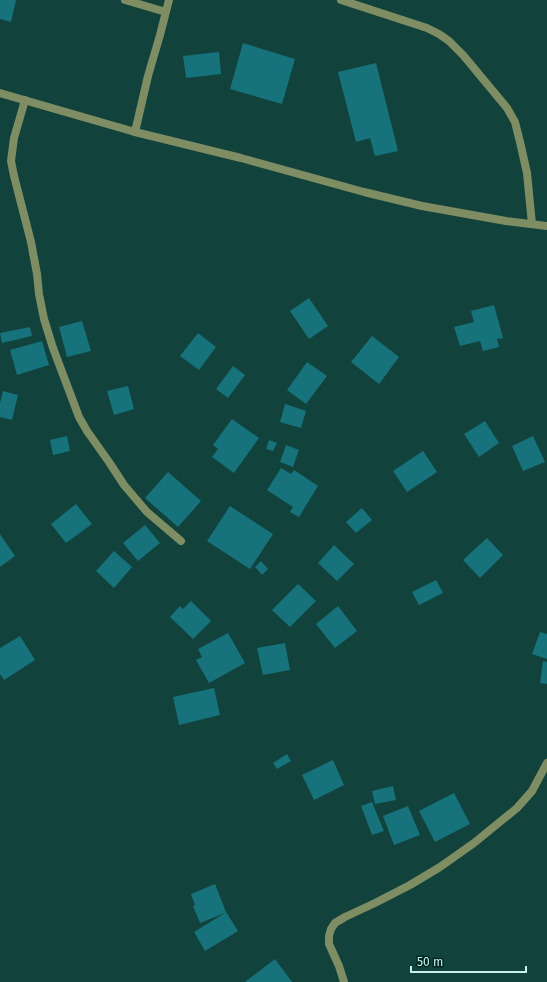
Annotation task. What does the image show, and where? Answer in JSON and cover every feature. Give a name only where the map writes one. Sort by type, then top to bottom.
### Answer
[{"type":"street","points":[[125,0],[166,12]]},
{"type":"street","points":[[135,132],[148,76],[169,0]]},
{"type":"street","points":[[341,0],[427,28],[450,41],[462,55],[507,108],[515,122],[527,173],[532,224]]},
{"type":"street","points":[[0,93],[135,132],[241,158],[364,192],[422,206],[506,221],[547,226]]},
{"type":"street","points":[[25,100],[14,138],[11,161],[31,242],[44,319],[53,348],[79,417],[87,431],[124,484],[143,508],[181,541]]},
{"type":"street","points":[[344,982],[329,944],[331,929],[336,923],[345,917],[410,885],[440,867],[480,839],[517,808],[532,791],[547,763]]},
{"type":"building","points":[[0,0],[16,0],[11,22],[0,19]]},
{"type":"building","points":[[243,43],[295,59],[282,104],[230,89]]},
{"type":"building","points":[[219,52],[221,74],[186,78],[183,56]]},
{"type":"building","points":[[376,63],[398,151],[375,156],[370,138],[356,142],[338,72]]},
{"type":"building","points":[[309,298],[328,326],[309,339],[290,311]]},
{"type":"building","points":[[494,305],[503,338],[497,339],[499,347],[483,351],[480,341],[460,346],[454,327],[474,322],[471,311]]},
{"type":"building","points":[[82,321],[91,351],[67,357],[59,327]]},
{"type":"building","points":[[30,327],[32,336],[2,343],[0,333]]},
{"type":"building","points":[[198,333],[216,347],[199,370],[180,356]]},
{"type":"building","points":[[372,336],[399,357],[379,384],[351,362]]},
{"type":"building","points":[[42,341],[49,365],[17,375],[10,350]]},
{"type":"building","points":[[307,362],[327,376],[306,404],[287,390]]},
{"type":"building","points":[[233,366],[245,375],[228,398],[216,389]]},
{"type":"building","points":[[128,386],[134,409],[114,415],[107,391]]},
{"type":"building","points":[[3,391],[18,395],[12,420],[0,417],[0,403]]},
{"type":"building","points":[[285,404],[306,411],[301,428],[280,422]]},
{"type":"building","points":[[232,419],[259,438],[234,473],[212,457],[218,449],[213,445]]},
{"type":"building","points":[[485,421],[499,443],[479,457],[464,434]]},
{"type":"building","points":[[67,436],[70,451],[53,455],[50,440]]},
{"type":"building","points":[[533,436],[545,462],[523,471],[512,446]]},
{"type":"building","points":[[269,440],[277,443],[273,451],[266,449]]},
{"type":"building","points":[[286,445],[299,450],[293,467],[280,462]]},
{"type":"building","points":[[423,451],[437,472],[407,492],[393,471]]},
{"type":"building","points":[[281,468],[291,474],[294,470],[318,486],[299,517],[290,512],[293,507],[267,490]]},
{"type":"building","points":[[168,472],[201,501],[178,527],[145,498]]},
{"type":"building","points":[[76,504],[92,524],[66,543],[51,524]]},
{"type":"building","points":[[230,506],[273,534],[250,569],[207,541]]},
{"type":"building","points":[[362,508],[372,520],[356,533],[346,522]]},
{"type":"building","points":[[145,525],[160,543],[138,561],[123,543]]},
{"type":"building","points":[[0,534],[15,556],[0,567]]},
{"type":"building","points":[[487,538],[503,555],[480,578],[463,560]]},
{"type":"building","points":[[334,545],[354,564],[337,581],[318,563]]},
{"type":"building","points":[[114,551],[132,567],[114,588],[96,571]]},
{"type":"building","points":[[261,561],[268,569],[262,575],[255,567]]},
{"type":"building","points":[[436,580],[443,593],[419,605],[412,592]]},
{"type":"building","points":[[298,584],[316,601],[290,627],[272,610]]},
{"type":"building","points":[[191,601],[211,621],[193,639],[170,617],[180,606],[183,609]]},
{"type":"building","points":[[338,606],[357,631],[335,648],[316,624]]},
{"type":"building","points":[[540,632],[547,634],[547,659],[532,654]]},
{"type":"building","points":[[228,633],[245,663],[209,683],[196,660],[202,657],[198,649]]},
{"type":"building","points":[[20,636],[35,660],[4,680],[0,674],[0,648]]},
{"type":"building","points":[[285,643],[290,670],[263,675],[257,648]]},
{"type":"building","points":[[543,661],[547,662],[547,684],[540,683]]},
{"type":"building","points":[[214,688],[220,715],[179,725],[173,697]]},
{"type":"building","points":[[287,754],[291,761],[277,769],[273,763]]},
{"type":"building","points":[[333,760],[344,785],[314,800],[302,775]]},
{"type":"building","points":[[393,786],[396,800],[375,804],[372,791]]},
{"type":"building","points":[[454,793],[470,824],[435,842],[419,811]]},
{"type":"building","points":[[372,802],[384,831],[372,835],[361,806]]},
{"type":"building","points":[[408,806],[420,835],[394,845],[383,816]]},
{"type":"building","points":[[215,884],[226,912],[238,931],[205,951],[194,932],[225,913],[200,923],[193,906],[195,905],[191,894]]},
{"type":"building","points":[[275,959],[292,982],[246,982],[246,981]]}]
